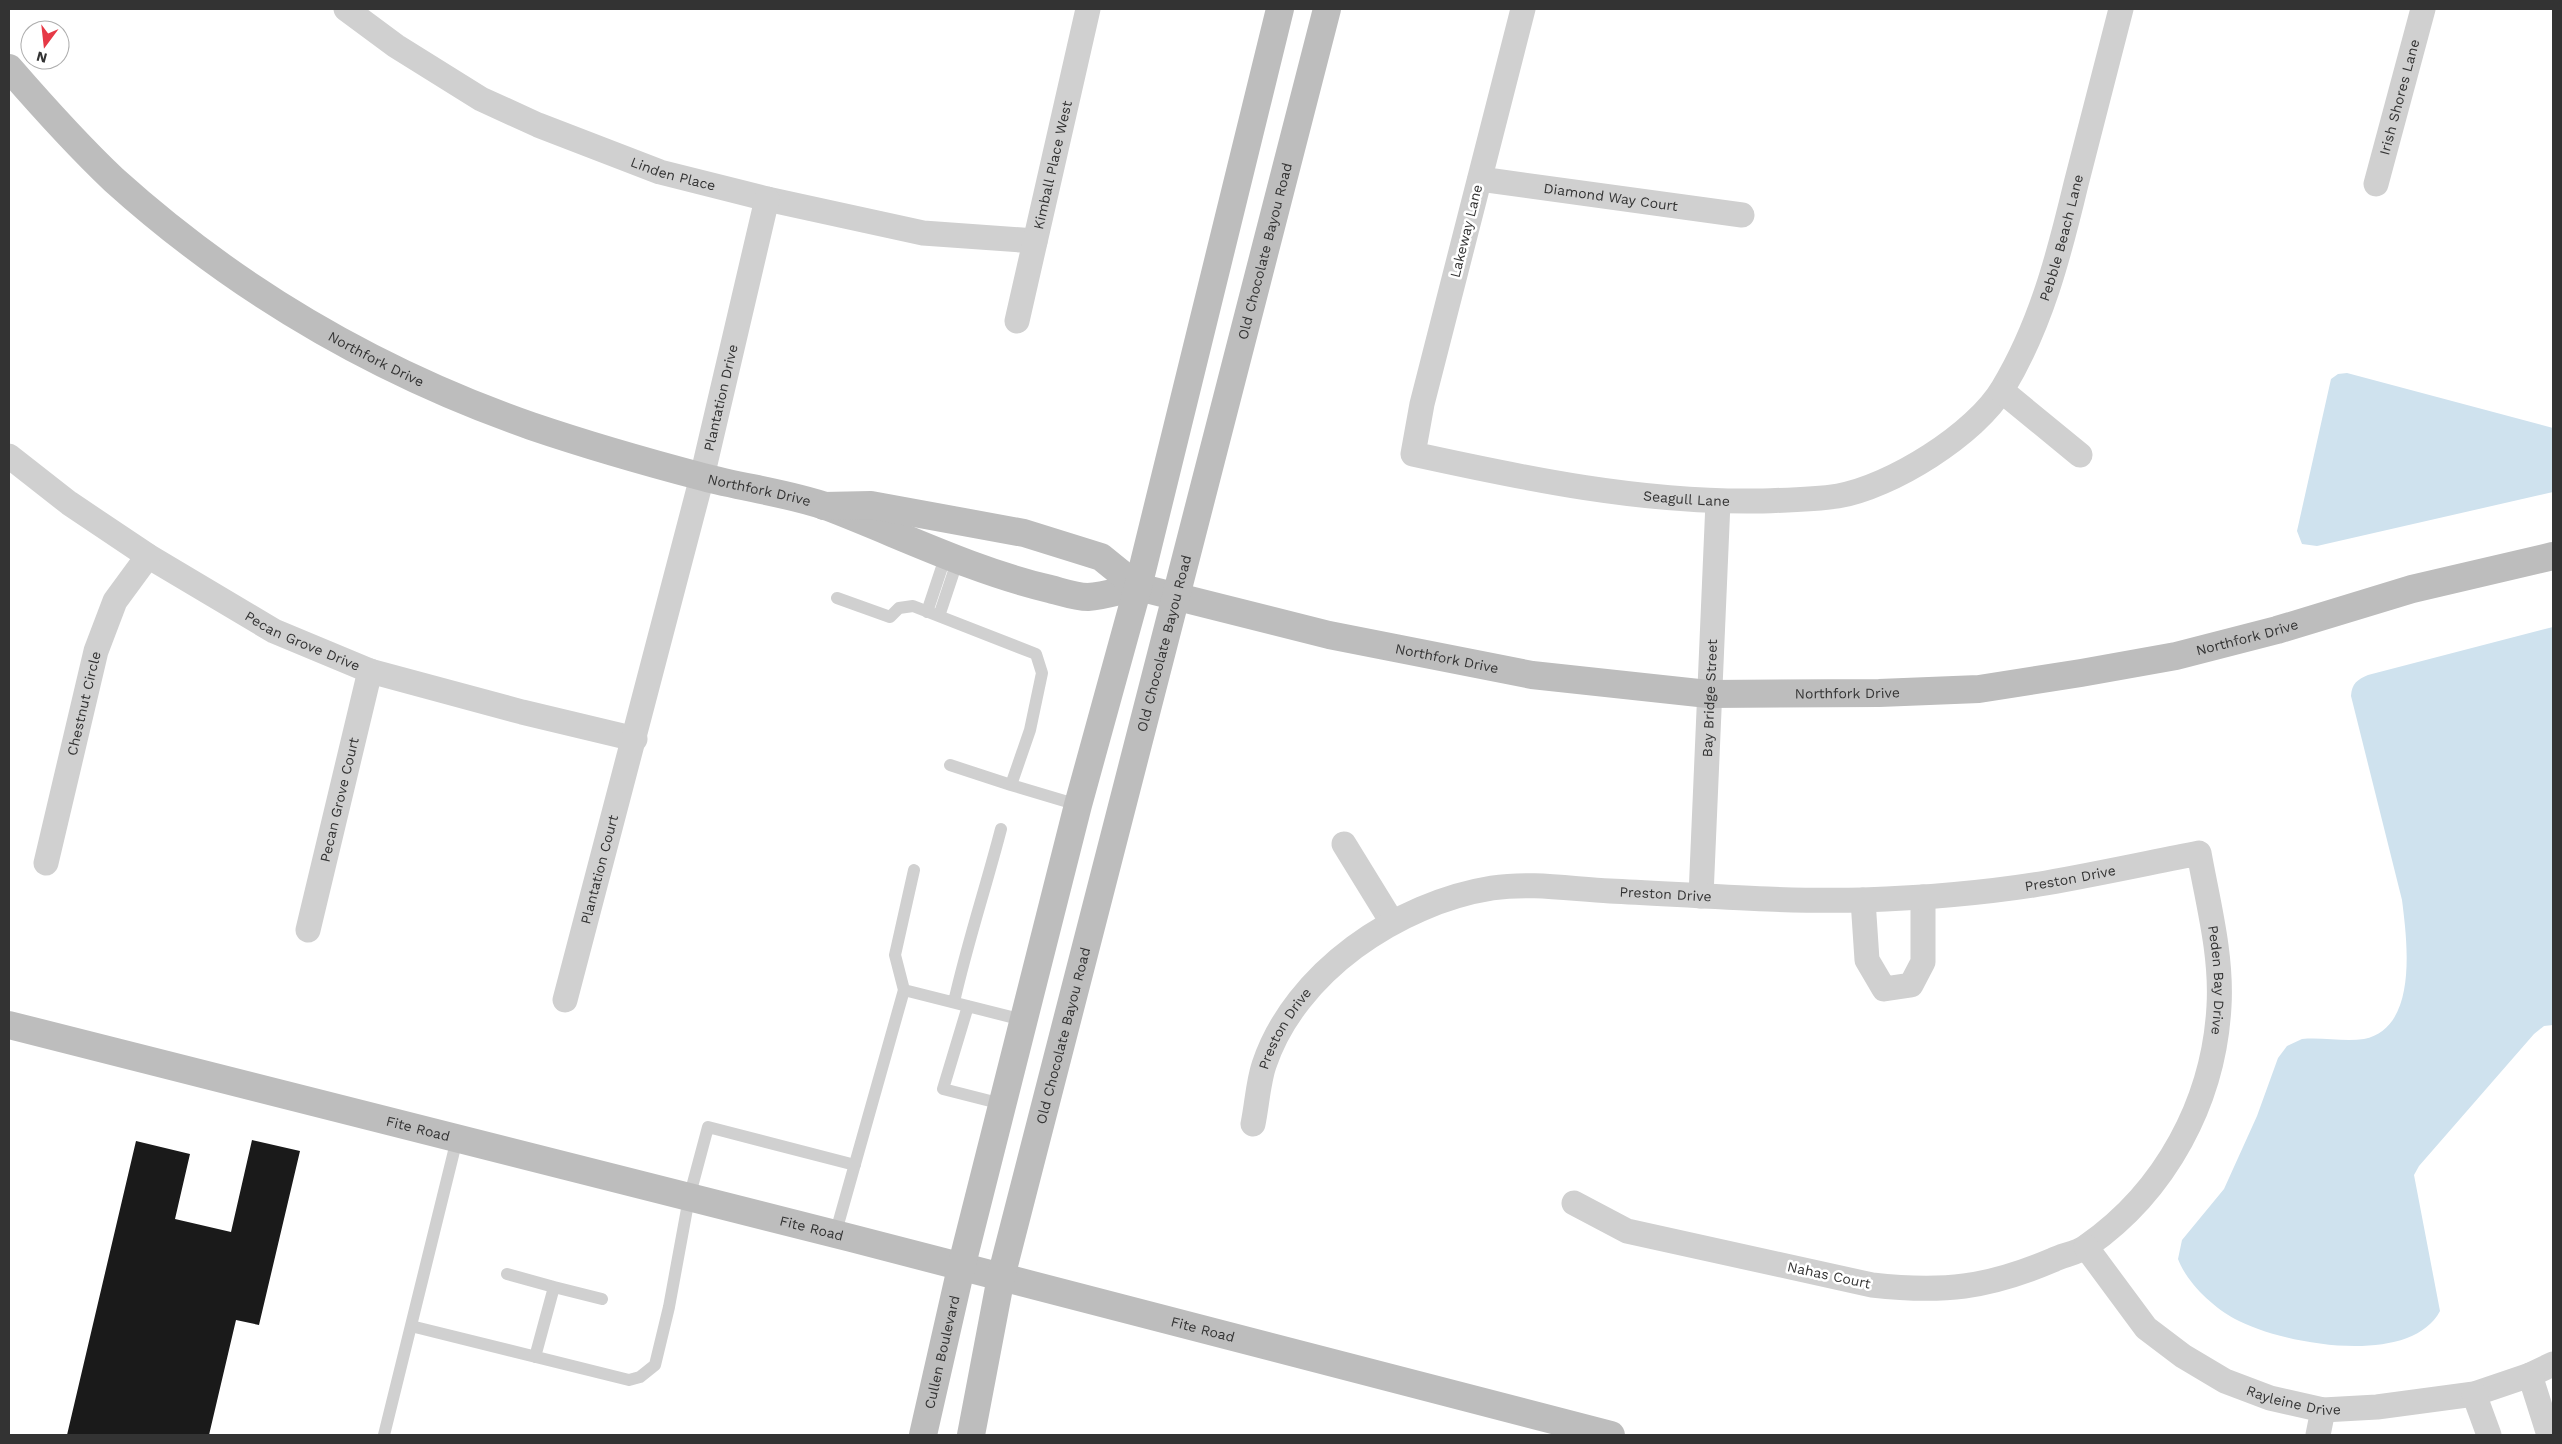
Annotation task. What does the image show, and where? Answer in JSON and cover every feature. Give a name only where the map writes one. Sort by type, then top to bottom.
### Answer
[{"type":"street","name":"Linden Place","points":[[346,9],[396,46],[481,100],[538,125],[660,172],[766,199],[923,233],[1035,241]]},
{"type":"street","name":"Kimball Place West","points":[[1017,321],[1088,9]]},
{"type":"street","points":[[960,1268],[1078,805],[1138,587],[1280,9]]},
{"type":"street","name":"Old Chocolate Bayou Road","points":[[1000,1277],[1177,597],[1327,9]]},
{"type":"street","name":"Lakeway Lane","points":[[1412,454],[1422,404],[1523,9]]},
{"type":"street","name":"Pebble Beach Lane","points":[[1952,442],[2002,391],[2025,349],[2043,306],[2059,255],[2121,9]]},
{"type":"street","name":"Irish Shores Lane","points":[[2376,184],[2422,9]]},
{"type":"street","name":"Northfork Drive","points":[[9,68],[44,108],[112,178],[173,231],[222,268],[356,350],[440,390],[532,426],[702,477],[824,506],[952,557],[1022,582],[1086,597],[1138,587]]},
{"type":"street","name":"Diamond Way Court","points":[[1480,179],[1742,214]]},
{"type":"street","name":"Plantation Drive","points":[[635,740],[702,477],[766,199]]},
{"type":"street","points":[[2002,391],[2080,456]]},
{"type":"street","name":"Seagull Lane","points":[[1412,454],[1528,480],[1589,490],[1718,502],[1793,500],[1840,496],[1915,465],[1952,442]]},
{"type":"street","name":"Pecan Grove Drive","points":[[9,456],[69,503],[148,556],[274,631],[370,671],[635,740]]},
{"type":"street","name":"Bay Bridge Street","points":[[1701,896],[1708,694],[1718,502]]},
{"type":"street","name":"Northfork Drive","points":[[824,506],[871,505],[1024,533],[1101,557],[1138,587],[1329,635],[1523,674],[1623,687],[1708,694],[1879,693],[1979,689],[2081,674],[2176,656],[2277,630],[2412,589],[2553,556]]},
{"type":"street","name":"Chestnut Circle","points":[[46,863],[96,651],[115,601],[148,556]]},
{"type":"street","name":"Pecan Grove Court","points":[[308,930],[370,671]]},
{"type":"street","name":"Plantation Court","points":[[565,1000],[635,740]]},
{"type":"street","points":[[1344,844],[1392,922]]},
{"type":"street","name":"Preston Drive","points":[[1253,1124],[1264,1066],[1284,1022],[1317,981],[1346,951],[1392,922],[1441,902],[1492,888],[1544,886],[1701,896],[1804,900],[1864,900],[1923,897],[2044,884],[2199,853]]},
{"type":"street","name":"Peden Bay Drive","points":[[2086,1247],[2127,1212],[2163,1171],[2188,1129],[2207,1079],[2216,1042],[2219,1004],[2218,956],[2199,853]]},
{"type":"street","points":[[1864,900],[1867,960],[1884,989],[1911,985],[1923,962],[1923,897]]},
{"type":"street","name":"Fite Road","points":[[9,1026],[1000,1277],[1611,1435]]},
{"type":"street","name":"Nahas Court","points":[[1574,1203],[1627,1231],[1872,1285],[1912,1290],[1980,1285],[2019,1275],[2086,1247]]},
{"type":"street","name":"Rayleine Drive","points":[[2086,1247],[2146,1328],[2183,1356],[2225,1381],[2270,1398],[2323,1410],[2377,1407],[2474,1394],[2530,1375],[2553,1364]]},
{"type":"street","name":"Cullen Boulevard","points":[[923,1435],[960,1268]]},
{"type":"street","points":[[971,1435],[1000,1277]]},
{"type":"street","points":[[2530,1375],[2549,1435]]},
{"type":"street","points":[[2474,1394],[2489,1435]]},
{"type":"street","points":[[2318,1435],[2323,1410]]},
{"type":"lane","points":[[926,612],[952,557]]},
{"type":"lane","points":[[939,616],[952,557]]},
{"type":"lane","points":[[837,598],[890,617],[899,608],[914,606],[1036,654],[1042,673],[1030,730],[1011,785]]},
{"type":"lane","points":[[950,764],[1078,805]]},
{"type":"lane","points":[[954,1002],[963,960],[982,904],[1001,829]]},
{"type":"lane","points":[[835,1235],[904,990],[895,955],[914,870]]},
{"type":"lane","points":[[904,990],[1023,1020]]},
{"type":"lane","points":[[968,1006],[943,1089],[1002,1104]]},
{"type":"lane","points":[[411,1326],[629,1380],[640,1378],[655,1365],[669,1307],[689,1198],[708,1127],[855,1166]]},
{"type":"lane","points":[[384,1435],[457,1139]]},
{"type":"lane","points":[[507,1274],[602,1299]]},
{"type":"lane","points":[[535,1357],[554,1287]]},
{"type":"water","points":[[2347,373],[2553,428],[2553,492],[2317,546],[2302,544],[2297,531],[2331,379],[2338,374]]},
{"type":"water","points":[[2553,627],[2553,1025],[2544,1026],[2534,1034],[2419,1166],[2414,1175],[2440,1311],[2424,1329],[2402,1340],[2374,1345],[2344,1346],[2312,1342],[2282,1336],[2235,1319],[2202,1294],[2188,1277],[2178,1259],[2182,1240],[2224,1189],[2257,1116],[2278,1058],[2287,1046],[2302,1039],[2364,1039],[2382,1032],[2394,1018],[2402,1001],[2406,980],[2406,937],[2402,900],[2351,696],[2354,685],[2358,680],[2368,675]]},
{"type":"building","points":[[252,1140],[300,1151],[259,1325],[236,1320],[209,1435],[67,1435],[136,1141],[190,1154],[175,1219],[231,1232]]}]
